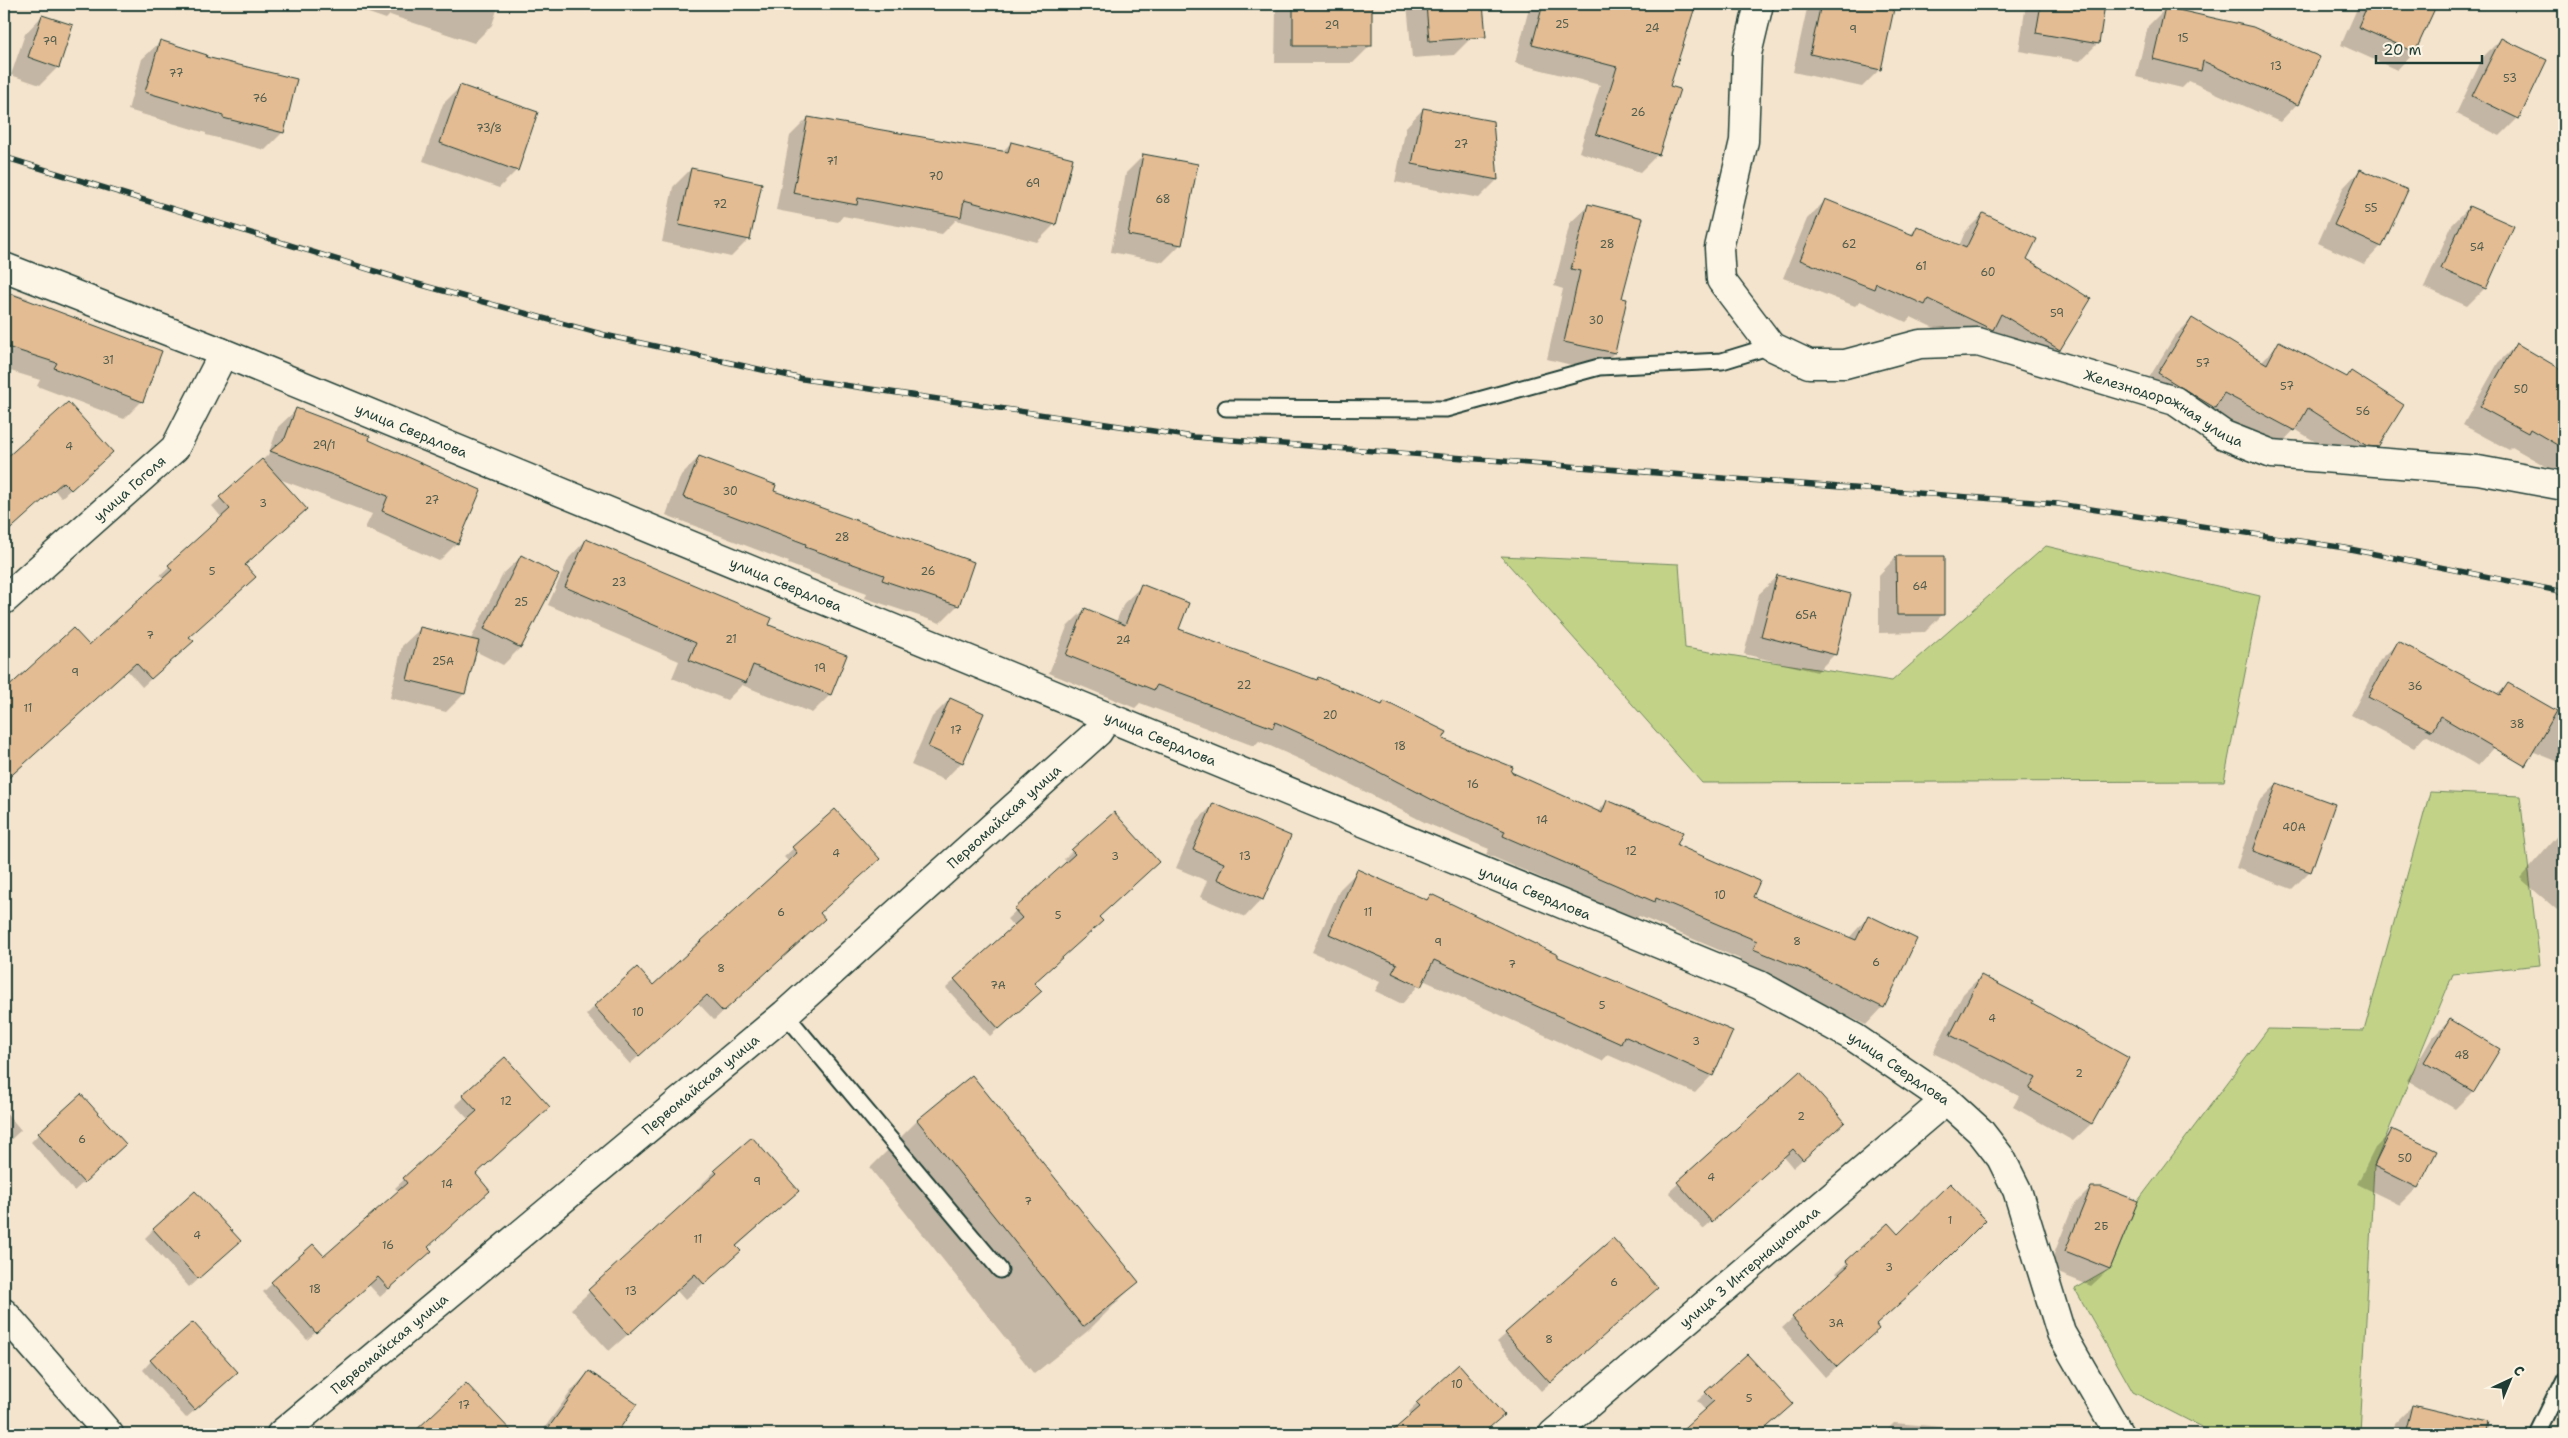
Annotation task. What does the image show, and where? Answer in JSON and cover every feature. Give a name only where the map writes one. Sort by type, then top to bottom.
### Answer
[{"type":"street","points":[[1759,4],[1747,54],[1744,141],[1719,248],[1721,280],[1770,346]]},
{"type":"street","name":"улица Свердлова","points":[[4,267],[221,352],[1759,985],[1855,1038],[1946,1100],[1980,1130],[2001,1158],[2017,1190],[2061,1333],[2119,1434]]},
{"type":"street","name":"Железнодорожная улица","points":[[1770,346],[1809,364],[1845,364],[1920,344],[1978,342],[2175,402],[2224,436],[2272,454],[2478,470],[2564,486]]},
{"type":"street","name":"улица Гоголя","points":[[4,600],[175,448],[218,364],[221,352]]},
{"type":"street","name":"Первомайская улица","points":[[280,1434],[785,1014],[1098,732],[1107,718]]},
{"type":"street","name":"улица 3 Интернационала","points":[[1553,1434],[1946,1100]]},
{"type":"street","points":[[4,1313],[109,1434]]},
{"type":"lane","points":[[1226,408],[1446,409],[1599,367],[1722,361],[1770,346]]},
{"type":"lane","points":[[785,1014],[1000,1270]]},
{"type":"lane","points":[[2537,1434],[2564,1379]]},
{"type":"green space","points":[[2046,546],[2260,596],[2224,781],[1702,783],[1501,556],[1679,564],[1685,648],[1892,681]]},
{"type":"green space","points":[[2430,792],[2520,796],[2540,965],[2453,974],[2374,1166],[2360,1434],[2215,1434],[2133,1392],[2075,1289],[2110,1269],[2138,1201],[2268,1029],[2364,1031]]},
{"type":"building","points":[[1293,4],[1372,4],[1372,46],[1293,46]]},
{"type":"building","points":[[1426,4],[1483,4],[1486,37],[1429,41]]},
{"type":"building","points":[[1543,4],[1696,4],[1670,86],[1680,89],[1659,155],[1596,134],[1617,67],[1532,45]]},
{"type":"building","points":[[1821,4],[1895,4],[1881,70],[1810,54]]},
{"type":"building","points":[[2041,4],[2105,4],[2099,44],[2036,33]]},
{"type":"building","points":[[2368,4],[2437,4],[2415,52],[2358,27]]},
{"type":"building","points":[[2165,7],[2253,27],[2320,57],[2298,105],[2203,61],[2201,71],[2153,59]]},
{"type":"building","points":[[42,15],[73,25],[59,68],[28,57]]},
{"type":"building","points":[[2501,38],[2547,60],[2519,119],[2472,96]]},
{"type":"building","points":[[160,40],[207,55],[206,57],[297,79],[284,133],[223,118],[223,115],[145,92]]},
{"type":"building","points":[[460,85],[538,112],[518,171],[440,143]]},
{"type":"building","points":[[1423,108],[1493,121],[1498,180],[1412,164]]},
{"type":"building","points":[[808,117],[1008,152],[1011,142],[1073,158],[1056,225],[964,200],[961,217],[858,198],[857,205],[793,193]]},
{"type":"building","points":[[1143,154],[1198,164],[1182,245],[1128,235]]},
{"type":"building","points":[[691,168],[762,183],[750,240],[679,225]]},
{"type":"building","points":[[2360,169],[2408,190],[2382,247],[2334,225]]},
{"type":"building","points":[[1825,199],[1913,235],[1917,226],[1966,248],[1983,213],[2037,239],[2027,259],[2091,299],[2060,350],[2001,314],[1993,330],[1928,299],[1925,305],[1876,283],[1874,289],[1800,260]]},
{"type":"building","points":[[1588,204],[1643,218],[1622,298],[1627,299],[1615,353],[1564,342],[1580,271],[1571,269]]},
{"type":"building","points":[[2469,206],[2514,226],[2486,289],[2441,269]]},
{"type":"building","points":[[4,291],[162,351],[143,402],[54,368],[57,363],[4,346]]},
{"type":"building","points":[[2192,318],[2267,364],[2279,341],[2347,377],[2351,371],[2404,405],[2378,447],[2367,446],[2308,408],[2295,431],[2224,393],[2215,408],[2158,373]]},
{"type":"building","points":[[2516,343],[2564,371],[2564,449],[2530,429],[2528,433],[2480,407]]},
{"type":"building","points":[[68,402],[113,452],[71,490],[63,482],[4,535],[4,460]]},
{"type":"building","points":[[296,408],[370,436],[369,440],[481,490],[458,544],[382,511],[388,496],[270,451],[285,438]]},
{"type":"building","points":[[699,456],[776,485],[774,491],[974,562],[959,606],[882,580],[884,575],[805,547],[806,544],[683,497]]},
{"type":"building","points":[[262,459],[307,509],[245,565],[256,577],[189,637],[194,641],[151,679],[136,663],[4,782],[4,691],[73,628],[89,645],[172,570],[168,565],[230,509],[219,497]]},
{"type":"building","points":[[586,539],[772,618],[769,625],[847,655],[831,695],[753,665],[746,683],[689,660],[696,643],[565,587]]},
{"type":"building","points":[[521,555],[559,575],[521,648],[484,629]]},
{"type":"building","points":[[1896,556],[1944,556],[1944,615],[1897,615]]},
{"type":"building","points":[[1777,575],[1851,594],[1836,655],[1761,636]]},
{"type":"building","points":[[1141,584],[1189,603],[1179,629],[1317,680],[1318,677],[1382,705],[1384,701],[1447,732],[1443,739],[1513,767],[1511,772],[1602,813],[1607,800],[1683,832],[1677,845],[1760,881],[1753,897],[1856,940],[1868,915],[1917,939],[1884,1008],[1812,973],[1753,949],[1757,941],[1656,898],[1655,902],[1503,836],[1505,831],[1444,806],[1335,749],[1275,722],[1273,728],[1157,685],[1154,690],[1066,655],[1085,608],[1125,625]]},
{"type":"building","points":[[420,627],[479,641],[465,694],[407,680]]},
{"type":"building","points":[[2398,641],[2500,695],[2508,683],[2557,711],[2525,766],[2440,716],[2432,731],[2368,697]]},
{"type":"building","points":[[950,698],[984,713],[963,763],[928,747]]},
{"type":"building","points":[[2277,783],[2335,804],[2311,872],[2253,851]]},
{"type":"building","points":[[1213,803],[1291,836],[1263,900],[1217,879],[1224,863],[1193,850]]},
{"type":"building","points":[[835,809],[880,859],[820,913],[825,919],[723,1012],[707,995],[639,1056],[594,1006],[637,967],[653,985],[797,853],[792,847]]},
{"type":"building","points":[[1114,812],[1159,862],[1099,917],[1103,921],[1034,983],[1042,991],[999,1029],[954,979],[1022,918],[1014,909],[1075,854],[1071,850]]},
{"type":"building","points":[[1357,869],[1427,900],[1431,894],[1558,955],[1558,957],[1733,1031],[1713,1076],[1624,1036],[1621,1044],[1434,960],[1421,987],[1392,973],[1397,964],[1329,934]]},
{"type":"building","points":[[1981,975],[2033,1002],[2032,1004],[2129,1058],[2092,1124],[2029,1089],[2036,1078],[1950,1035]]},
{"type":"building","points":[[2450,1019],[2500,1049],[2474,1092],[2424,1062]]},
{"type":"building","points":[[505,1057],[550,1107],[476,1174],[490,1191],[428,1247],[432,1251],[389,1289],[378,1277],[316,1333],[271,1282],[313,1244],[324,1256],[407,1183],[403,1178],[477,1111],[462,1095]]},
{"type":"building","points":[[1800,1071],[1845,1122],[1803,1160],[1793,1149],[1712,1222],[1677,1182]]},
{"type":"building","points":[[972,1075],[1139,1282],[1083,1327],[917,1120]]},
{"type":"building","points":[[81,1094],[126,1144],[84,1183],[38,1133]]},
{"type":"building","points":[[2392,1129],[2437,1151],[2418,1188],[2374,1166]]},
{"type":"building","points":[[752,1137],[799,1191],[736,1246],[741,1251],[704,1284],[695,1274],[628,1335],[588,1290],[717,1173],[714,1170]]},
{"type":"building","points":[[1950,1183],[1986,1220],[1931,1275],[1876,1325],[1879,1329],[1837,1367],[1792,1317],[1849,1265],[1846,1261],[1888,1223],[1898,1234]]},
{"type":"building","points":[[2091,1187],[2102,1187],[2138,1201],[2110,1269],[2065,1251]]},
{"type":"building","points":[[195,1191],[241,1241],[198,1279],[153,1229]]},
{"type":"building","points":[[1613,1238],[1658,1288],[1550,1383],[1505,1333]]},
{"type":"building","points":[[193,1322],[238,1372],[195,1410],[150,1360]]},
{"type":"building","points":[[1747,1354],[1793,1404],[1759,1434],[1677,1434],[1714,1401],[1705,1392]]},
{"type":"building","points":[[1459,1364],[1504,1415],[1482,1434],[1389,1434],[1420,1407],[1416,1403]]},
{"type":"building","points":[[589,1371],[637,1404],[616,1434],[544,1434]]},
{"type":"building","points":[[466,1383],[514,1434],[412,1434]]},
{"type":"building","points":[[2412,1405],[2489,1423],[2487,1434],[2405,1434]]},
{"type":"railway","points":[[4,157],[407,281],[605,335],[803,379],[1194,437],[2058,504],[2345,548],[2564,592]]}]
